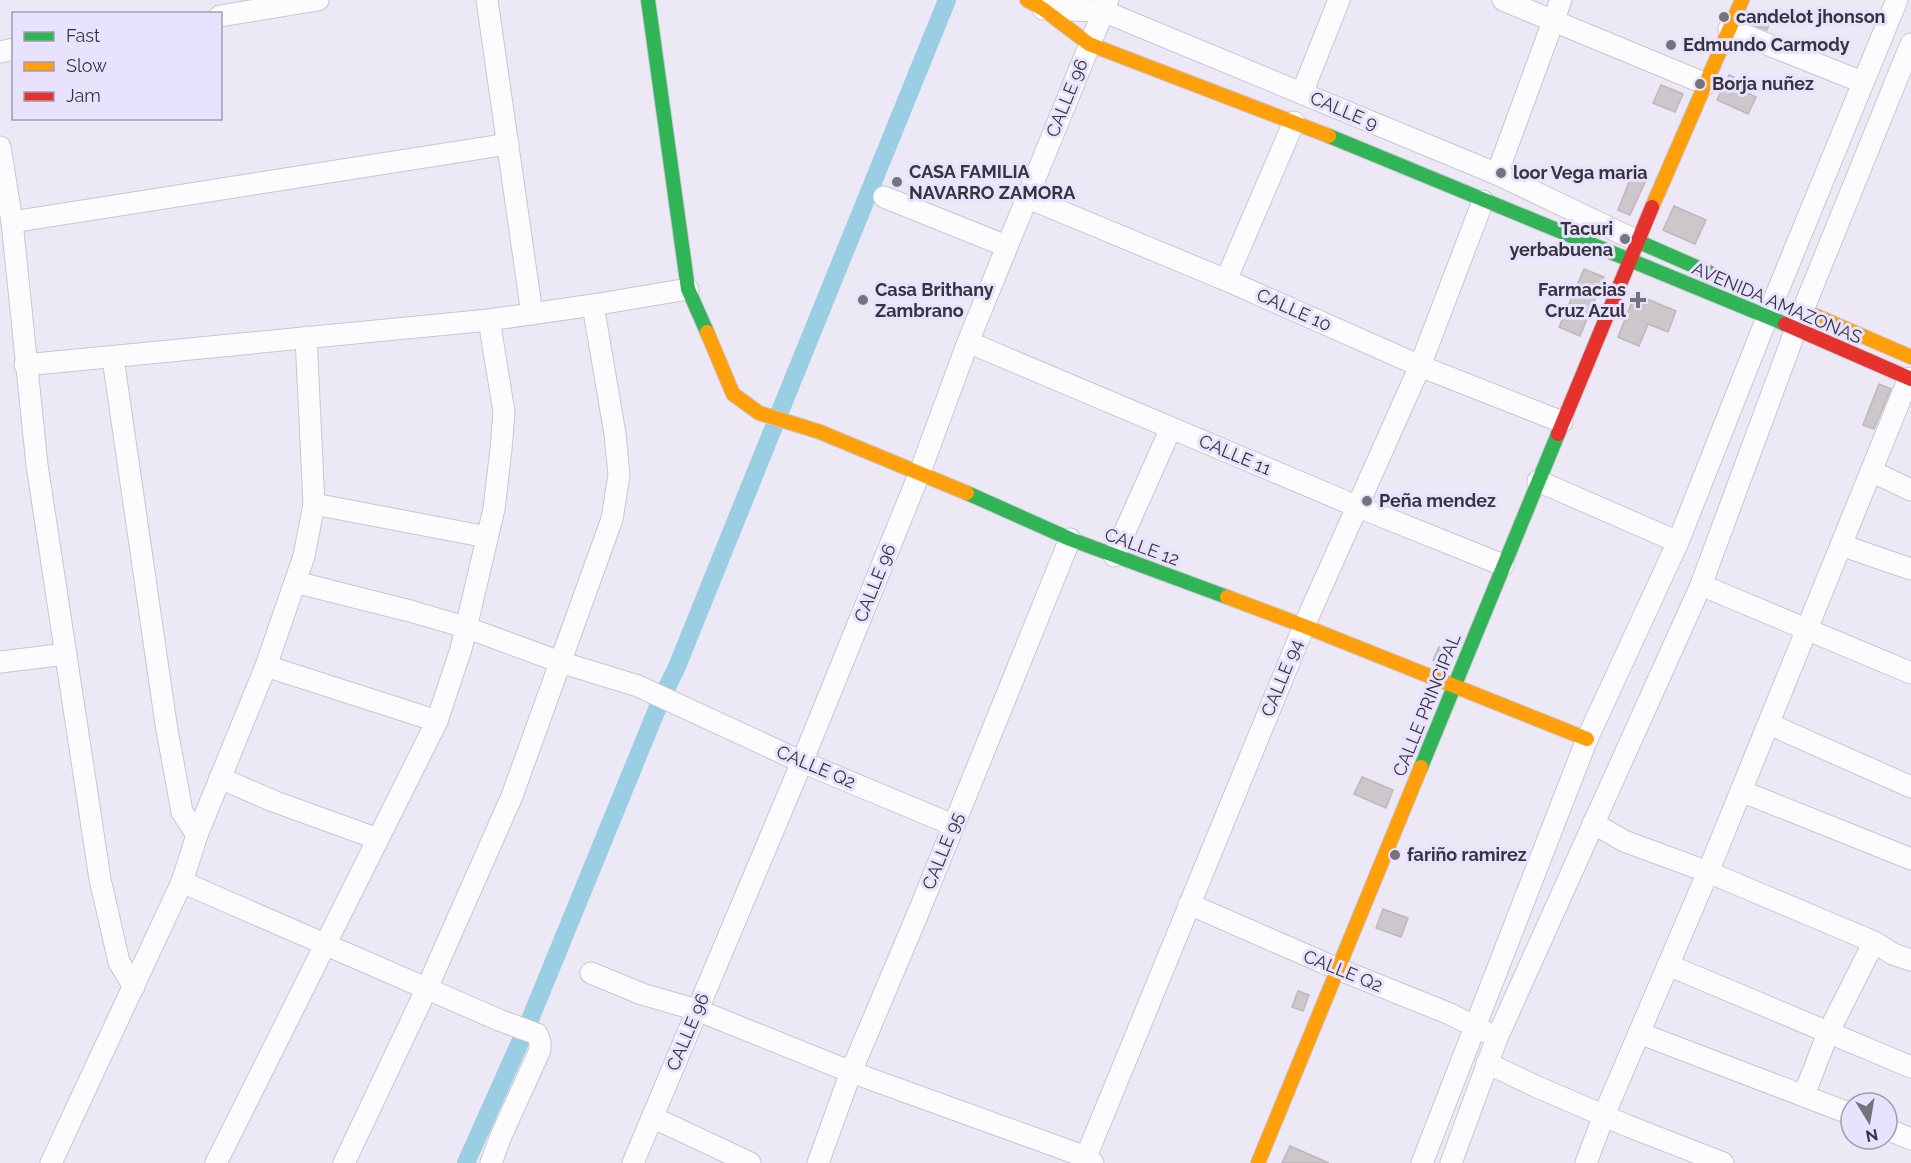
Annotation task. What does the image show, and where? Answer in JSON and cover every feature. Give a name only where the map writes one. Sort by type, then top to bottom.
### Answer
[{"type":"street","points":[[222,16],[318,0]]},
{"type":"street","points":[[487,0],[532,314]]},
{"type":"street","name":"CALLE 12","points":[[648,0],[688,289],[733,394],[759,412],[820,432],[920,472],[1070,539],[1304,626],[1587,739]]},
{"type":"street","points":[[1302,93],[1339,0]]},
{"type":"street","points":[[1503,0],[1706,84]]},
{"type":"street","points":[[1497,174],[1561,0]]},
{"type":"street","name":"CALLE PRINCIPAL","points":[[1258,1163],[1633,251],[1742,0]]},
{"type":"street","points":[[1450,1163],[1497,1038],[1701,585],[1783,309],[1862,82],[1897,0]]},
{"type":"street","name":"CALLE 9","points":[[1035,5],[1105,5],[1302,93],[1497,174],[1633,251]]},
{"type":"street","name":"CALLE 9","points":[[1035,5],[1089,44],[1294,122],[1483,201],[1633,251]]},
{"type":"street","name":"CALLE 96","points":[[633,1163],[802,762],[920,472],[1006,246],[1105,5]]},
{"type":"street","points":[[1729,29],[1862,82]]},
{"type":"street","points":[[1422,1163],[1587,739],[1783,309],[1909,55],[1876,50]]},
{"type":"street","points":[[1226,280],[1294,122]]},
{"type":"street","points":[[12,222],[508,144]]},
{"type":"street","points":[[0,147],[12,222],[37,465],[100,879],[119,962],[134,987]]},
{"type":"street","points":[[884,197],[1006,246]]},
{"type":"street","name":"CALLE 10","points":[[1026,197],[1226,280],[1420,366],[1562,422]]},
{"type":"street","name":"CALLE 94","points":[[1089,1160],[1189,904],[1304,626],[1420,366],[1483,201]]},
{"type":"street","name":"AVENIDA AMAZONAS","points":[[1633,251],[1911,357]]},
{"type":"street","name":"AVENIDA AMAZONAS","points":[[1633,251],[1721,277]]},
{"type":"street","points":[[25,365],[489,320],[688,289]]},
{"type":"street","points":[[344,1163],[427,988],[512,796],[612,519],[619,475],[615,434],[593,305]]},
{"type":"street","name":"AVENIDA AMAZONAS","points":[[1783,309],[1910,379]]},
{"type":"street","points":[[216,1163],[437,721],[461,649],[494,509],[501,449],[504,412],[489,320]]},
{"type":"street","points":[[51,1163],[182,882],[197,835],[266,666],[304,556],[314,504],[306,337]]},
{"type":"street","name":"CALLE 11","points":[[968,342],[1356,506],[1503,565]]},
{"type":"street","points":[[113,357],[166,724],[182,812],[197,835]]},
{"type":"street","points":[[1586,1163],[1910,379]]},
{"type":"street","points":[[1114,556],[1171,428]]},
{"type":"street","points":[[1871,471],[1911,490]]},
{"type":"street","points":[[1538,481],[1678,542]]},
{"type":"street","points":[[314,504],[487,537]]},
{"type":"street","name":"CALLE 95","points":[[818,1163],[851,1072],[1070,539]]},
{"type":"street","points":[[1841,545],[1911,569]]},
{"type":"street","name":"CALLE Q2","points":[[295,582],[465,627],[560,662],[638,686],[802,762],[953,825]]},
{"type":"street","points":[[1701,585],[1911,674]]},
{"type":"street","points":[[0,662],[66,654]]},
{"type":"street","points":[[266,666],[437,721]]},
{"type":"street","points":[[1768,724],[1911,787]]},
{"type":"street","points":[[220,778],[273,801],[378,839]]},
{"type":"street","points":[[1741,791],[1911,859]]},
{"type":"street","points":[[1593,823],[1624,841],[1708,872],[1911,960]]},
{"type":"street","points":[[182,882],[537,1034],[540,1050],[491,1163]]},
{"type":"street","name":"CALLE Q2","points":[[1189,904],[1338,969],[1450,1014],[1497,1038]]},
{"type":"street","points":[[1804,1095],[1828,1033],[1874,942]]},
{"type":"street","points":[[1668,965],[1911,1067]]},
{"type":"street","points":[[591,973],[642,994],[697,1010],[851,1072],[1089,1160]]},
{"type":"street","points":[[1639,1033],[1839,1109]]},
{"type":"street","points":[[1488,1063],[1535,1086],[1723,1163]]},
{"type":"street","points":[[652,1116],[750,1163]]},
{"type":"building","points":[[1753,15],[1770,22],[1767,30],[1750,24]]},
{"type":"building","points":[[1729,75],[1750,84],[1746,92],[1756,97],[1748,114],[1717,100]]},
{"type":"building","points":[[1661,85],[1683,94],[1675,112],[1653,103]]},
{"type":"building","points":[[1632,174],[1646,180],[1630,215],[1618,210]]},
{"type":"building","points":[[1674,206],[1706,220],[1695,244],[1663,230]]},
{"type":"building","points":[[1584,269],[1604,277],[1580,336],[1559,327]]},
{"type":"building","points":[[1635,294],[1676,311],[1668,332],[1648,324],[1639,346],[1618,337]]},
{"type":"building","points":[[1879,384],[1891,389],[1874,429],[1863,425]]},
{"type":"building","points":[[1439,647],[1450,652],[1445,665],[1433,660]]},
{"type":"building","points":[[1362,777],[1393,790],[1386,808],[1354,794]]},
{"type":"building","points":[[1383,909],[1408,918],[1401,937],[1376,928]]},
{"type":"building","points":[[1298,991],[1309,995],[1303,1011],[1292,1007]]},
{"type":"building","points":[[1290,1146],[1329,1163],[1282,1163]]},
{"type":"waterway","points":[[779,414],[947,0]]},
{"type":"waterway","points":[[663,695],[676,669],[775,424]]},
{"type":"waterway","points":[[529,1022],[660,702]]},
{"type":"waterway","points":[[466,1163],[521,1040]]},
{"type":"traffic: fast","points":[[648,0],[688,289],[707,332]]},
{"type":"traffic: fast","points":[[1329,136],[1785,324]]},
{"type":"traffic: fast","points":[[1637,241],[1710,273]]},
{"type":"traffic: fast","points":[[1421,767],[1558,434]]},
{"type":"traffic: fast","points":[[967,493],[1070,539],[1227,597]]},
{"type":"traffic: slow","points":[[1027,0],[1043,9],[1089,44],[1329,136]]},
{"type":"traffic: slow","points":[[1652,207],[1742,0]]},
{"type":"traffic: slow","points":[[1814,315],[1911,357]]},
{"type":"traffic: slow","points":[[707,332],[733,394],[759,413],[820,432],[967,493]]},
{"type":"traffic: slow","points":[[1227,597],[1587,739]]},
{"type":"traffic: slow","points":[[1258,1163],[1421,767]]},
{"type":"traffic: jam","points":[[1558,434],[1652,207]]},
{"type":"traffic: jam","points":[[1785,324],[1911,379]]},
{"type":"place","name":"candelot jhonson","points":[[1724,17]]},
{"type":"place","name":"Edmundo Carmody","points":[[1671,45]]},
{"type":"place","name":"Borja nuñez","points":[[1700,84]]},
{"type":"place","name":"loor Vega maria","points":[[1501,173]]},
{"type":"place","name":"CASA FAMILIA NAVARRO ZAMORA","points":[[897,182]]},
{"type":"place","name":"Tacuri yerbabuena","points":[[1625,239]]},
{"type":"place","name":"Casa Brithany Zambrano","points":[[863,300]]},
{"type":"place","name":"Farmacias Cruz Azul","points":[[1638,300]]},
{"type":"place","name":"Peña mendez","points":[[1367,501]]},
{"type":"place","name":"fariño ramirez","points":[[1395,855]]}]
